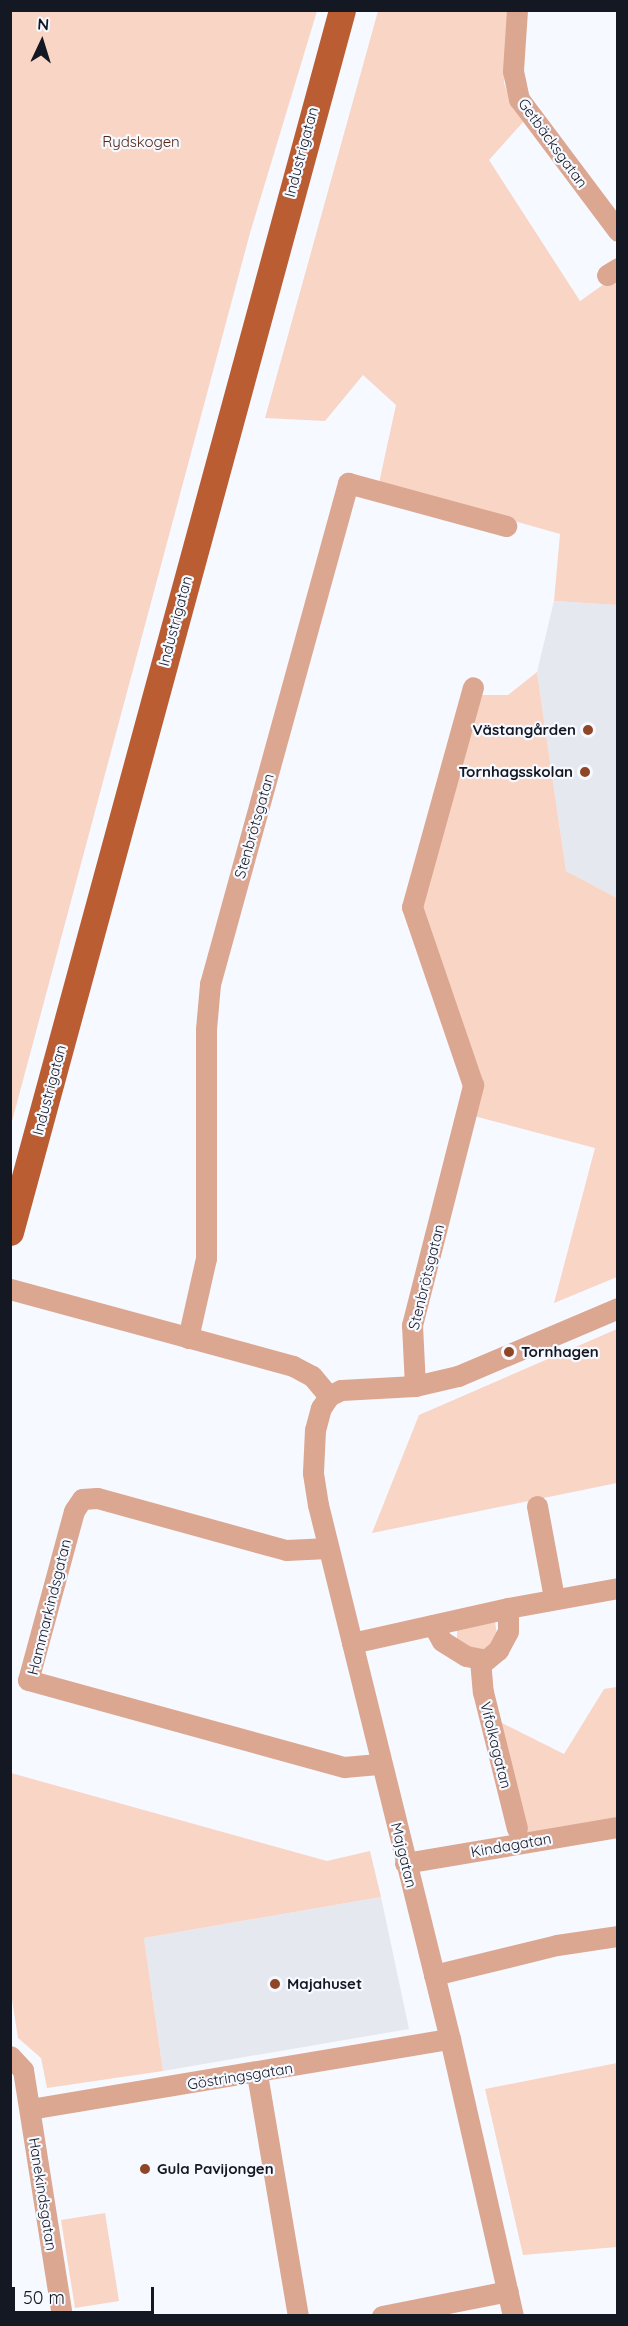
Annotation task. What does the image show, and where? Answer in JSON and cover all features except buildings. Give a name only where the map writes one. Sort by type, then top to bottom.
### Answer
[{"type":"main road","name":"Industrigatan","points":[[10,1232],[342,10]]},
{"type":"street","name":"Getbäcksgatan","points":[[517,10],[513,71],[519,99],[618,231]]},
{"type":"street","name":"Stenbrötsgatan","points":[[188,1338],[206,1258],[206,1029],[210,984],[348,483],[506,526]]},
{"type":"street","name":"Stenbrötsgatan","points":[[415,1386],[412,1325],[473,1085],[412,907],[473,687]]},
{"type":"street","points":[[10,1289],[305,1371],[329,1396],[352,1388],[415,1386],[481,1368],[618,1308]]},
{"type":"street","name":"Majgatan","points":[[329,1396],[317,1417],[313,1449],[315,1486],[328,1548],[450,2039],[513,2316]]},
{"type":"street","name":"Hammarkindsgatan","points":[[328,1548],[286,1550],[97,1498],[82,1499],[74,1510],[28,1680],[344,1767],[381,1764]]},
{"type":"street","points":[[537,1506],[554,1598]]},
{"type":"street","points":[[352,1643],[554,1598],[618,1588]]},
{"type":"street","points":[[433,1625],[442,1641],[465,1656],[480,1660],[492,1656],[504,1640],[511,1622],[508,1608]]},
{"type":"street","name":"Vifolkagatan","points":[[480,1660],[483,1692],[516,1828]]},
{"type":"street","name":"Kindagatan","points":[[405,1863],[618,1827]]},
{"type":"street","points":[[434,1975],[557,1946],[618,1936]]},
{"type":"street","name":"Göstringsgatan","points":[[30,2109],[257,2074],[450,2039]]},
{"type":"street","name":"Hanekindsgatan","points":[[10,2056],[23,2070],[62,2316]]},
{"type":"street","points":[[257,2074],[298,2316]]},
{"type":"street","points":[[382,2316],[508,2291]]},
{"type":"shaded area","name":"Tornhagsskolan","points":[[554,601],[617,605],[617,898],[566,871],[537,672]]},
{"type":"shaded area","name":"Majahuset","points":[[381,1897],[409,2029],[163,2071],[144,1938]]},
{"type":"green space","name":"Rydskogen","points":[[11,10],[317,11],[250,233],[11,1125]]},
{"type":"green space","points":[[378,11],[508,11],[504,83],[511,104],[524,121],[489,160],[580,301],[617,275],[617,605],[554,601],[560,534],[379,483],[396,405],[363,375],[325,421],[265,418]]},
{"type":"green space","points":[[537,672],[566,871],[617,898],[617,1277],[554,1303],[595,1148],[474,1116],[420,910],[479,695],[508,695]]},
{"type":"green space","points":[[617,1329],[617,1483],[372,1533],[419,1415]]},
{"type":"green space","points":[[495,1621],[497,1635],[487,1648],[475,1651],[457,1639],[457,1628]]},
{"type":"green space","points":[[617,1687],[617,1818],[526,1834],[496,1720],[564,1754],[604,1689]]},
{"type":"green space","points":[[11,1773],[327,1861],[370,1851],[381,1897],[144,1938],[163,2071],[47,2088],[41,2058],[18,2038],[11,1993]]},
{"type":"green space","points":[[617,2063],[617,2247],[523,2255],[485,2089]]},
{"type":"green space","points":[[105,2213],[119,2301],[75,2308],[61,2220]]},
{"type":"place","name":"Västangården","points":[[588,730]]},
{"type":"place","name":"Tornhagsskolan","points":[[585,772]]},
{"type":"place","name":"Tornhagen","points":[[509,1352]]},
{"type":"place","name":"Majahuset","points":[[275,1984]]},
{"type":"place","name":"Gula Pavijongen","points":[[145,2169]]}]
